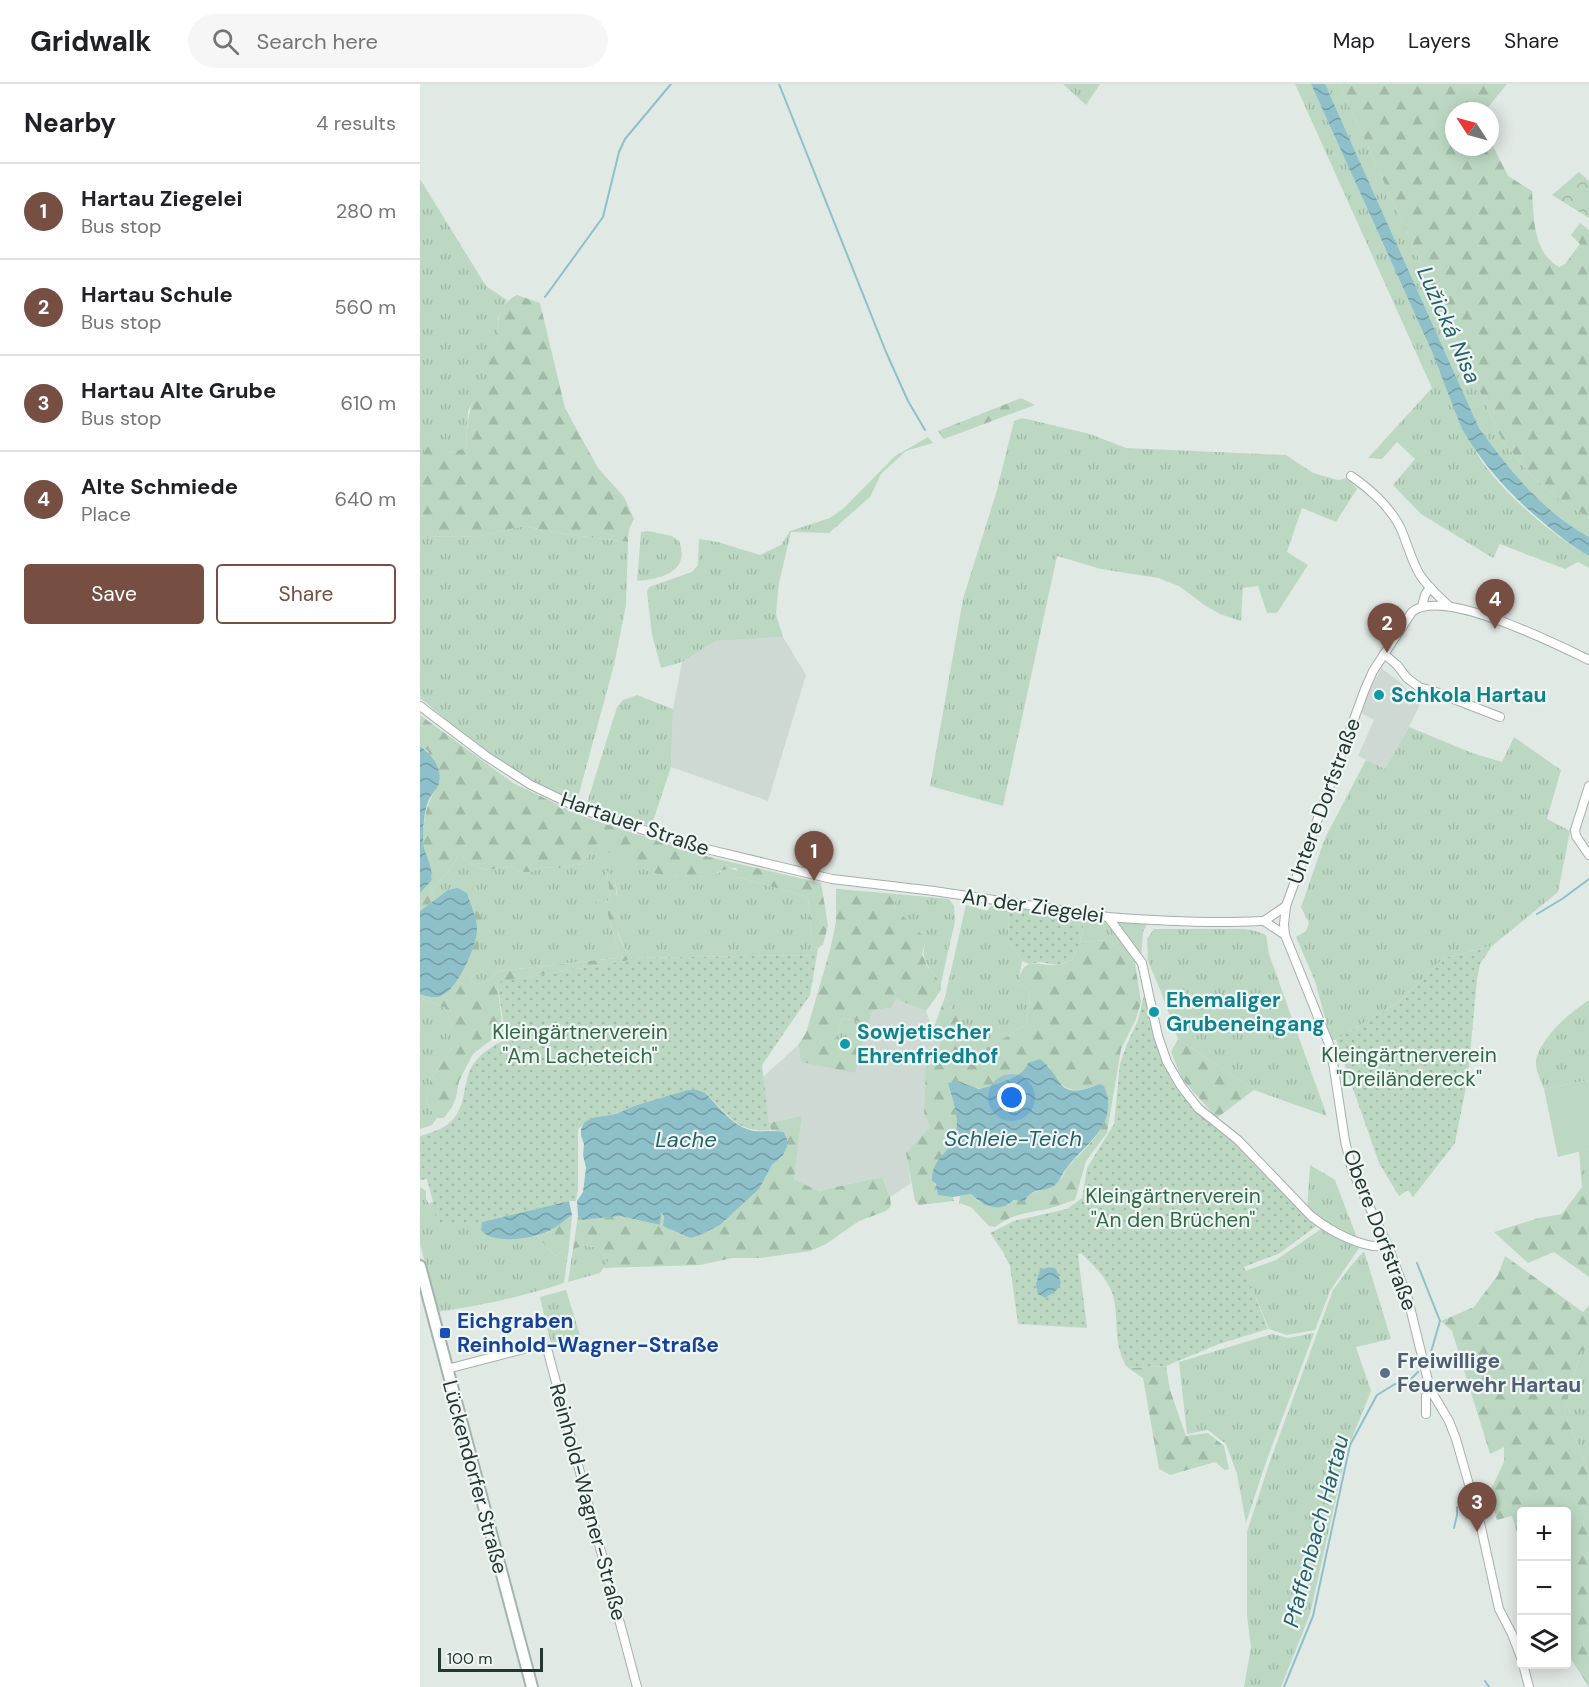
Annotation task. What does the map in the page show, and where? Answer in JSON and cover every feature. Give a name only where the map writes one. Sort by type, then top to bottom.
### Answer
[{"type":"main road","name":"Lückendorfer Straße","points":[[420,1266],[532,1687]]},
{"type":"street","points":[[1351,476],[1380,501],[1395,519],[1419,574],[1449,606]]},
{"type":"street","points":[[1430,588],[1422,606],[1449,606],[1505,622],[1589,660]]},
{"type":"street","name":"Untere Dorfstraße","points":[[1286,906],[1365,689],[1408,616],[1416,608],[1422,606]]},
{"type":"street","points":[[1384,654],[1419,687],[1500,717]]},
{"type":"street","name":"Hartauer Straße","points":[[420,706],[517,777],[579,808],[698,847],[804,873]]},
{"type":"street","points":[[1589,786],[1575,830],[1576,836],[1589,855]]},
{"type":"street","name":"An der Ziegelei","points":[[804,873],[832,879],[1108,916],[1229,923],[1264,921]]},
{"type":"street","points":[[1285,934],[1264,921],[1286,906]]},
{"type":"street","points":[[1285,934],[1286,906]]},
{"type":"street","points":[[1108,916],[1142,963],[1158,1036],[1167,1062],[1198,1108],[1245,1147],[1321,1224],[1366,1245],[1388,1246]]},
{"type":"street","name":"Obere Dorfstraße","points":[[1285,934],[1331,1049],[1345,1142],[1352,1170],[1388,1246],[1413,1313],[1430,1389],[1449,1421],[1456,1439],[1480,1523],[1499,1609],[1517,1648]]},
{"type":"street","name":"Reinhold-Wagner-Straße","points":[[447,1369],[538,1345],[545,1346],[637,1687]]},
{"type":"street","points":[[1426,1414],[1426,1396],[1430,1389]]},
{"type":"street","points":[[1524,1669],[1530,1687]]},
{"type":"shaded area","points":[[783,637],[806,675],[768,801],[671,767],[673,709],[682,662],[716,641]]},
{"type":"shaded area","points":[[1381,668],[1400,682],[1420,704],[1385,769],[1358,756],[1374,720],[1361,713]]},
{"type":"shaded area","points":[[896,999],[926,1011],[933,1030],[944,1038],[930,1127],[906,1153],[911,1183],[890,1197],[882,1177],[817,1191],[794,1179],[802,1116],[769,1123],[763,1077],[798,1045],[801,1062],[872,1010],[891,1008]]},
{"type":"green space","points":[[1063,84],[1100,84],[1086,105]]},
{"type":"green space","points":[[1295,84],[1311,84],[1479,457],[1500,484],[1529,512],[1575,548],[1589,556],[1589,568],[1578,562],[1565,569],[1500,544],[1493,558],[1421,514],[1393,485],[1415,459],[1397,442],[1382,459],[1368,458],[1432,388]]},
{"type":"green space","points":[[1325,84],[1339,84],[1503,442],[1535,479],[1556,497],[1589,518],[1589,537],[1556,515],[1528,489],[1479,428]]},
{"type":"green space","points":[[1339,84],[1507,84],[1492,102],[1445,102],[1445,156],[1498,156],[1508,176],[1532,191],[1536,234],[1544,253],[1559,267],[1565,264],[1580,244],[1571,235],[1580,223],[1589,230],[1589,518],[1556,497],[1535,479],[1503,442]]},
{"type":"green space","points":[[1579,172],[1589,181],[1589,218],[1552,195]]},
{"type":"green space","points":[[420,179],[486,286],[507,300],[498,318],[497,347],[489,375],[468,411],[466,449],[450,453],[444,450],[420,463]]},
{"type":"green space","points":[[517,295],[540,303],[565,408],[598,468],[624,497],[634,519],[629,529],[628,542],[523,526],[481,536],[420,537],[420,463],[426,449],[433,442],[450,453],[466,448],[470,410],[476,394],[488,375],[474,362],[497,347],[501,310],[510,299]]},
{"type":"green space","points":[[1021,398],[1035,405],[944,439],[938,431]]},
{"type":"green space","points":[[1022,418],[1090,434],[1126,448],[1286,455],[1313,473],[1338,480],[1348,478],[1357,489],[1336,522],[1302,508],[1287,552],[1308,565],[1277,613],[1267,613],[1258,586],[1243,588],[1241,621],[1220,614],[1179,586],[1158,578],[1101,569],[1057,556],[1003,806],[930,786],[963,599],[997,490],[1014,421]]},
{"type":"green space","points":[[928,437],[933,443],[906,451],[881,474],[870,497],[829,533],[791,532],[779,583],[776,614],[783,637],[716,641],[682,662],[661,668],[652,635],[647,592],[649,587],[692,572],[698,565],[699,539],[718,542],[760,555],[781,545],[790,531],[830,518],[844,508],[895,456]]},
{"type":"green space","points":[[523,526],[628,542],[626,605],[614,665],[577,801],[542,787],[509,768],[420,698],[420,537],[481,536]]},
{"type":"green space","points":[[648,531],[672,536],[679,541],[682,552],[681,560],[677,567],[664,576],[637,581],[641,532]]},
{"type":"green space","points":[[637,695],[673,709],[671,767],[651,827],[587,803],[617,707],[623,700]]},
{"type":"green space","points":[[420,715],[513,783],[582,816],[701,855],[821,883],[828,925],[823,945],[818,948],[813,946],[808,899],[802,895],[737,877],[733,874],[738,871],[736,868],[699,877],[677,877],[654,873],[633,865],[597,844],[582,864],[560,868],[543,867],[530,872],[521,872],[510,866],[488,870],[475,867],[462,856],[457,856],[449,871],[431,892],[436,897],[463,879],[468,880],[477,898],[481,924],[470,980],[477,984],[489,981],[498,971],[616,958],[619,952],[607,912],[595,902],[598,899],[607,902],[610,897],[607,871],[615,881],[618,933],[622,944],[632,958],[626,961],[497,982],[503,1031],[473,1054],[459,1081],[452,1107],[444,1118],[437,1118],[426,1103],[430,1080],[452,1048],[452,1028],[446,1008],[420,998],[420,994],[437,997],[449,991],[455,984],[474,946],[477,924],[467,893],[448,890],[420,911],[420,893],[432,880],[425,857],[424,821],[437,787],[428,751],[420,746]]},
{"type":"green space","points":[[1409,727],[1472,753],[1502,762],[1514,737],[1561,770],[1547,819],[1570,831],[1558,892],[1492,946],[1444,958],[1399,1002],[1336,1040],[1331,1040],[1315,981],[1296,937],[1306,931],[1309,923],[1301,907],[1325,838],[1366,760],[1385,769]]},
{"type":"green space","points":[[597,844],[630,863],[651,871],[677,877],[699,877],[729,868],[739,871],[737,877],[802,895],[808,899],[812,940],[813,946],[818,948],[817,955],[632,958],[617,930],[616,886],[607,871],[610,897],[607,902],[598,899],[607,912],[619,952],[616,958],[498,971],[489,981],[477,984],[470,980],[476,956],[431,892],[449,871],[457,856],[462,856],[475,867],[488,870],[510,866],[521,872],[530,872],[543,867],[560,868],[582,864]]},
{"type":"green space","points":[[836,889],[897,894],[894,907],[922,935],[925,943],[922,954],[927,966],[941,983],[941,990],[926,1011],[896,999],[891,1008],[872,1010],[855,1073],[801,1062],[798,1045],[806,1033],[836,922]],"holes":[[[842,1018],[861,1022],[855,1049],[835,1045]]]},
{"type":"green space","points":[[897,894],[949,899],[954,906],[955,921],[941,983],[925,960],[925,943],[894,907]]},
{"type":"green space","points":[[993,904],[1009,906],[1008,939],[1022,961],[1018,984],[1029,990],[1030,998],[1026,1025],[989,1047],[976,1047],[945,997],[966,905],[987,911]]},
{"type":"green space","points":[[1009,906],[1085,917],[1080,942],[1072,960],[1057,965],[1040,962],[1029,964],[1022,961],[1008,939]]},
{"type":"green space","points":[[1085,917],[1111,924],[1137,961],[1135,964],[1109,940],[1080,942]]},
{"type":"green space","points":[[1116,922],[1147,924],[1143,932],[1141,957]]},
{"type":"green space","points":[[1154,929],[1245,929],[1266,935],[1269,954],[1327,1116],[1254,1090],[1178,1039],[1148,961],[1147,939]]},
{"type":"green space","points":[[1109,940],[1135,964],[1141,1002],[1136,1019],[1121,1049],[1107,1133],[1086,1161],[1075,1200],[1018,1215],[995,1227],[989,1226],[971,1207],[959,1203],[960,1196],[971,1194],[979,1202],[1008,1205],[1019,1198],[1053,1185],[1060,1180],[1067,1168],[1101,1128],[1108,1107],[1100,1084],[1082,1089],[1069,1089],[1059,1082],[1049,1066],[1028,1069],[1004,1082],[988,1087],[979,1088],[965,1083],[948,1083],[957,1125],[951,1145],[935,1166],[932,1181],[946,1195],[953,1197],[954,1201],[919,1205],[915,1201],[906,1153],[930,1127],[924,1113],[926,1063],[944,1039],[933,1030],[945,997],[976,1047],[989,1047],[1026,1025],[1029,990],[1018,984],[1024,968],[1033,964],[1062,964],[1072,960],[1080,942]]},
{"type":"green space","name":"Kleingärtnerverein \"Dreiländereck\"","points":[[1492,946],[1480,964],[1477,979],[1468,1077],[1455,1143],[1413,1197],[1408,1190],[1399,1196],[1379,1163],[1336,1040],[1399,1002],[1444,958]]},
{"type":"green space","name":"Kleingärtnerverein \"Am Lacheteich\"","points":[[817,955],[810,995],[762,1065],[771,1130],[749,1129],[741,1125],[727,1115],[705,1093],[634,1106],[616,1114],[591,1118],[578,1129],[576,1201],[482,1222],[440,1222],[429,1203],[433,1202],[427,1179],[420,1180],[420,1136],[439,1130],[452,1121],[460,1108],[468,1077],[475,1061],[506,1039],[497,982],[632,958]]},
{"type":"green space","name":"Kleingärtnerverein \"An den Brüchen\"","points":[[1146,987],[1156,1035],[1181,1088],[1319,1224],[1280,1253],[1244,1267],[1268,1329],[1219,1344],[1166,1366],[1128,1368],[1120,1350],[1111,1290],[1102,1275],[1081,1253],[1078,1254],[1087,1328],[1018,1324],[1010,1266],[990,1233],[1014,1221],[1067,1209],[1082,1198],[1087,1168],[1114,1124],[1120,1064],[1138,1020]]},
{"type":"green space","points":[[420,998],[446,1008],[452,1028],[452,1048],[430,1080],[426,1103],[437,1118],[432,1125],[420,1129]]},
{"type":"green space","points":[[1589,1000],[1589,1080],[1544,1089],[1536,1068],[1536,1061],[1543,1043],[1573,1011]]},
{"type":"green space","points":[[842,1018],[861,1022],[855,1050],[835,1045]]},
{"type":"green space","points":[[1178,1039],[1254,1090],[1217,1118],[1182,1079],[1171,1052]]},
{"type":"green space","points":[[1589,1080],[1589,1149],[1558,1157],[1544,1089]]},
{"type":"green space","points":[[802,1116],[794,1179],[818,1191],[882,1177],[890,1197],[891,1206],[886,1211],[859,1221],[826,1244],[810,1251],[760,1258],[732,1258],[700,1265],[603,1268],[609,1260],[601,1251],[589,1246],[573,1249],[578,1216],[582,1220],[620,1216],[660,1225],[660,1213],[667,1202],[664,1197],[667,1184],[671,1182],[674,1184],[663,1226],[690,1238],[720,1225],[759,1189],[772,1165],[783,1155],[787,1147],[784,1132],[771,1130],[769,1123]]},
{"type":"green space","points":[[1589,1149],[1589,1197],[1582,1187],[1579,1151]]},
{"type":"green space","points":[[1310,1165],[1335,1180],[1357,1238],[1307,1210]]},
{"type":"green space","points":[[420,1187],[426,1191],[426,1199],[440,1222],[482,1222],[481,1230],[510,1238],[537,1236],[555,1256],[569,1247],[564,1283],[501,1300],[438,1312],[420,1244]]},
{"type":"green space","points":[[1582,1187],[1589,1197],[1589,1277],[1554,1252],[1528,1263],[1494,1232],[1539,1218],[1562,1214]]},
{"type":"green space","points":[[572,1215],[569,1247],[555,1256],[537,1236],[550,1231]]},
{"type":"green space","points":[[1321,1229],[1337,1234],[1359,1248],[1330,1291],[1315,1330],[1287,1335],[1269,1329],[1245,1271],[1276,1260]]},
{"type":"green space","points":[[583,1245],[598,1248],[609,1260],[600,1273],[568,1282],[573,1249]]},
{"type":"green space","points":[[1364,1251],[1391,1339],[1356,1347],[1371,1391],[1346,1453],[1310,1614],[1281,1687],[1244,1687],[1251,1647],[1247,1616],[1247,1532],[1269,1464],[1333,1290]]},
{"type":"green space","points":[[1505,1256],[1583,1312],[1589,1305],[1589,1350],[1581,1351],[1564,1412],[1589,1472],[1589,1687],[1571,1659],[1571,1507],[1517,1507],[1517,1532],[1512,1516],[1497,1520],[1489,1493],[1504,1462],[1504,1447],[1490,1454],[1452,1331],[1441,1321],[1474,1307],[1498,1275]]},
{"type":"green space","points":[[566,1290],[580,1335],[551,1344],[540,1297]]},
{"type":"green space","points":[[1314,1333],[1246,1523],[1237,1474],[1226,1444],[1208,1430],[1187,1434],[1179,1362],[1272,1334],[1288,1338]]},
{"type":"green space","points":[[1589,1350],[1589,1472],[1564,1412],[1581,1351]]},
{"type":"green space","points":[[1166,1366],[1170,1390],[1186,1436],[1208,1433],[1224,1446],[1229,1469],[1225,1470],[1215,1462],[1170,1475],[1159,1469],[1143,1378],[1128,1368]]},
{"type":"water","points":[[1311,84],[1325,84],[1479,428],[1528,489],[1556,515],[1589,537],[1589,556],[1555,532],[1509,491],[1479,455],[1462,429],[1432,352]]},
{"type":"water","points":[[420,746],[436,763],[439,780],[428,802],[424,825],[423,843],[431,868],[432,880],[420,893]]},
{"type":"water","points":[[457,888],[467,893],[475,915],[477,929],[474,946],[466,966],[449,991],[437,997],[426,996],[420,994],[420,911],[448,890]]},
{"type":"water","name":"Schleie-Teich","points":[[1040,1059],[1062,1086],[1068,1089],[1085,1089],[1100,1084],[1104,1086],[1108,1100],[1108,1112],[1098,1132],[1057,1183],[1052,1187],[1033,1192],[1025,1201],[1014,1200],[1003,1206],[992,1207],[971,1194],[953,1197],[938,1195],[936,1184],[932,1181],[933,1173],[938,1160],[951,1145],[957,1125],[955,1107],[948,1083],[958,1081],[979,1089],[1014,1077],[1021,1073],[1028,1063]]},
{"type":"water","name":"Lache","points":[[688,1090],[705,1093],[740,1126],[755,1131],[784,1132],[787,1147],[783,1155],[772,1165],[759,1189],[720,1225],[690,1238],[663,1226],[664,1216],[661,1212],[660,1225],[620,1216],[582,1220],[578,1216],[577,1201],[583,1192],[586,1168],[581,1136],[584,1123],[591,1118],[616,1114],[634,1106]]},
{"type":"water","points":[[569,1201],[572,1215],[555,1228],[542,1234],[503,1239],[486,1235],[481,1230],[482,1222]]},
{"type":"water","points":[[1049,1267],[1056,1269],[1061,1283],[1057,1290],[1045,1298],[1038,1294],[1036,1284],[1040,1270]]},
{"type":"waterway","points":[[545,297],[603,217],[619,152],[625,139],[671,84]]},
{"type":"waterway","points":[[779,84],[886,352],[908,401],[925,430]]},
{"type":"waterway","name":"Pfaffenbach Hartau","points":[[1537,914],[1589,879]]},
{"type":"waterway","name":"Pfaffenbach Hartau","points":[[1417,1263],[1440,1321],[1428,1362]]},
{"type":"waterway","name":"Pfaffenbach Hartau","points":[[1284,1687],[1313,1616],[1350,1445],[1377,1395],[1395,1384],[1409,1381],[1418,1372]]},
{"type":"waterway","points":[[1454,1528],[1457,1507]]},
{"type":"waterway","points":[[1485,1681],[1489,1687]]},
{"type":"place","name":"Alte Schmiede","points":[[1495,629]]},
{"type":"place","name":"Hartau Schule","points":[[1387,653]]},
{"type":"place","name":"Schkola Hartau","points":[[1379,695]]},
{"type":"place","name":"Hartau Ziegelei","points":[[814,881]]},
{"type":"place","name":"Ehemaliger Grubeneingang","points":[[1154,1012]]},
{"type":"place","name":"Sowjetischer Ehrenfriedhof","points":[[845,1044]]},
{"type":"place","name":"Eichgraben Reinhold-Wagner-Straße","points":[[445,1333]]},
{"type":"place","name":"Freiwillige Feuerwehr Hartau","points":[[1385,1373]]},
{"type":"place","name":"Hartau Alte Grube","points":[[1477,1532]]},
{"type":"water label","name":"Lužická Nisa","points":[[1449,325]]}]
